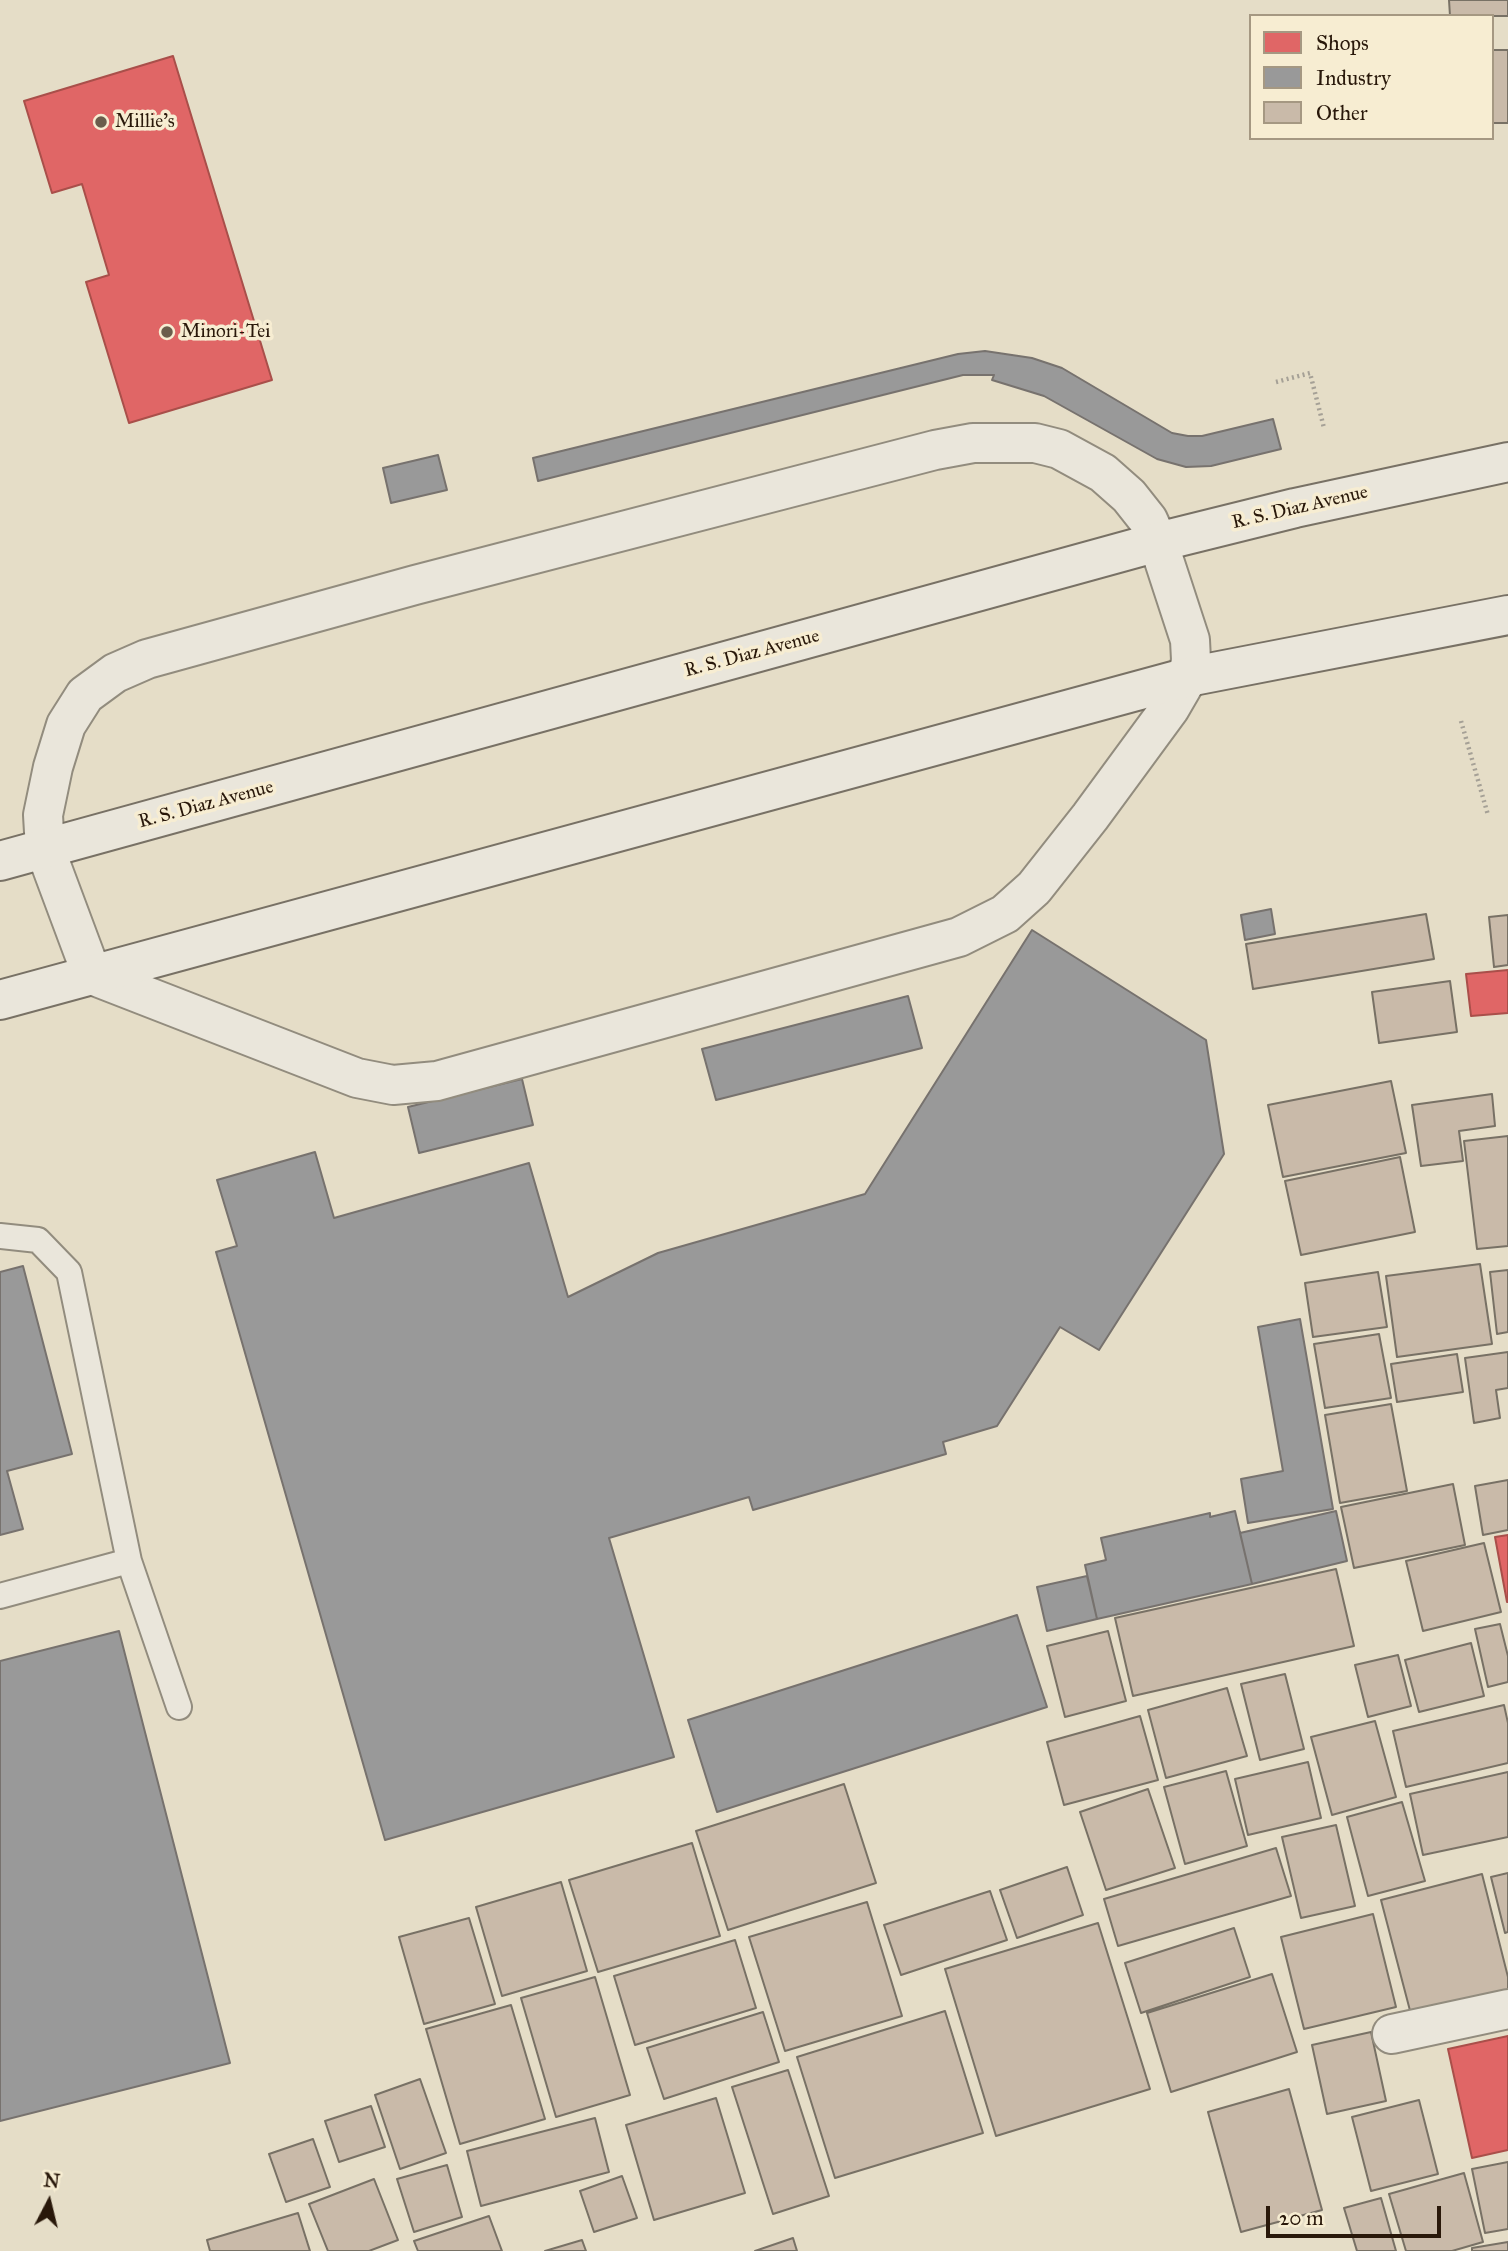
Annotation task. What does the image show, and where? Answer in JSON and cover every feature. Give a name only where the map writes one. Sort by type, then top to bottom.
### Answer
[{"type":"street","points":[[973,443],[1035,443],[1059,449],[1104,473],[1129,496],[1148,520],[1158,542],[1190,640],[1188,677],[1154,730],[1090,817],[1034,888],[1004,914],[959,937],[437,1081],[393,1085],[357,1078],[92,975],[46,849],[43,815],[65,725],[85,695],[115,673],[199,644],[895,461],[973,443]]},
{"type":"street","name":"R. S. Diaz Avenue","points":[[0,861],[1158,542],[1295,508],[1508,462]]},
{"type":"street","points":[[0,1000],[1188,677],[1508,615]]},
{"type":"street","points":[[1392,2034],[1508,2009]]},
{"type":"lane","points":[[0,1236],[38,1240],[69,1272],[128,1561],[179,1707]]},
{"type":"lane","points":[[0,1596],[128,1561]]},
{"type":"path","points":[[1276,382],[1310,373],[1324,428]]},
{"type":"path","points":[[1461,721],[1488,815]]},
{"type":"building: Shops","points":[[173,56],[272,380],[129,423],[86,282],[109,275],[82,184],[52,193],[24,101]]},
{"type":"building: Shops","points":[[1508,970],[1508,1013],[1471,1016],[1466,974]]},
{"type":"building: Shops","points":[[1508,1535],[1508,1602],[1507,1602],[1495,1537]]},
{"type":"building: Shops","points":[[1508,2036],[1508,2150],[1472,2158],[1448,2049]]},
{"type":"building: Industry","points":[[985,351],[1032,358],[1062,368],[1172,433],[1202,436],[1273,419],[1281,449],[1211,466],[1186,467],[1157,459],[1044,396],[992,380],[994,375],[963,375],[538,481],[533,458],[958,354]]},
{"type":"building: Industry","points":[[438,455],[447,490],[391,503],[383,468]]},
{"type":"building: Industry","points":[[1271,909],[1275,934],[1245,940],[1241,915]]},
{"type":"building: Industry","points":[[1032,930],[1206,1040],[1224,1154],[1099,1350],[1060,1327],[997,1426],[943,1442],[946,1454],[753,1510],[749,1497],[609,1538],[674,1757],[385,1840],[216,1252],[237,1246],[217,1180],[315,1152],[334,1218],[529,1163],[568,1297],[658,1253],[865,1194]]},
{"type":"building: Industry","points":[[908,996],[922,1048],[716,1100],[702,1049]]},
{"type":"building: Industry","points":[[522,1079],[533,1125],[419,1153],[408,1107]]},
{"type":"building: Industry","points":[[23,1266],[72,1454],[7,1471],[23,1529],[0,1535],[0,1272]]},
{"type":"building: Industry","points":[[1300,1319],[1333,1509],[1248,1523],[1241,1479],[1283,1471],[1258,1327]]},
{"type":"building: Industry","points":[[1235,1511],[1252,1584],[1097,1619],[1085,1565],[1106,1560],[1101,1538],[1210,1513],[1210,1517]]},
{"type":"building: Industry","points":[[1336,1511],[1347,1561],[1252,1584],[1240,1533]]},
{"type":"building: Industry","points":[[1087,1576],[1097,1619],[1047,1631],[1037,1587]]},
{"type":"building: Industry","points":[[1017,1615],[1047,1707],[717,1812],[688,1720]]},
{"type":"building: Industry","points":[[119,1631],[230,2063],[0,2121],[0,1661]]},
{"type":"building: Other","points":[[1449,0],[1508,0],[1508,16],[1450,14]]},
{"type":"building: Other","points":[[1494,50],[1508,50],[1508,123],[1494,123]]},
{"type":"building: Other","points":[[1426,914],[1434,959],[1253,989],[1246,944]]},
{"type":"building: Other","points":[[1508,915],[1508,965],[1494,967],[1489,917]]},
{"type":"building: Other","points":[[1450,981],[1457,1032],[1379,1043],[1372,992]]},
{"type":"building: Other","points":[[1391,1081],[1406,1153],[1283,1177],[1268,1105]]},
{"type":"building: Other","points":[[1492,1094],[1495,1126],[1459,1131],[1463,1161],[1421,1166],[1412,1105]]},
{"type":"building: Other","points":[[1508,1136],[1508,1246],[1477,1249],[1464,1141]]},
{"type":"building: Other","points":[[1400,1157],[1415,1232],[1301,1255],[1285,1181]]},
{"type":"building: Other","points":[[1480,1264],[1492,1344],[1397,1357],[1386,1276]]},
{"type":"building: Other","points":[[1508,1270],[1508,1332],[1497,1334],[1490,1272]]},
{"type":"building: Other","points":[[1378,1272],[1387,1327],[1313,1337],[1305,1283]]},
{"type":"building: Other","points":[[1379,1334],[1391,1398],[1325,1408],[1314,1344]]},
{"type":"building: Other","points":[[1508,1352],[1508,1388],[1496,1390],[1500,1418],[1474,1423],[1465,1358]]},
{"type":"building: Other","points":[[1457,1354],[1463,1392],[1397,1402],[1391,1364]]},
{"type":"building: Other","points":[[1391,1404],[1407,1491],[1340,1503],[1325,1415]]},
{"type":"building: Other","points":[[1508,1480],[1508,1530],[1483,1535],[1475,1486]]},
{"type":"building: Other","points":[[1453,1484],[1465,1545],[1354,1568],[1341,1507]]},
{"type":"building: Other","points":[[1484,1543],[1501,1612],[1423,1631],[1406,1561]]},
{"type":"building: Other","points":[[1336,1569],[1354,1646],[1133,1696],[1115,1618]]},
{"type":"building: Other","points":[[1500,1624],[1508,1656],[1508,1682],[1488,1687],[1475,1629]]},
{"type":"building: Other","points":[[1108,1631],[1126,1701],[1065,1717],[1047,1646]]},
{"type":"building: Other","points":[[1471,1643],[1484,1696],[1419,1712],[1405,1660]]},
{"type":"building: Other","points":[[1398,1655],[1411,1706],[1368,1717],[1355,1665]]},
{"type":"building: Other","points":[[1285,1674],[1304,1749],[1260,1760],[1241,1684]]},
{"type":"building: Other","points":[[1227,1688],[1247,1756],[1166,1778],[1148,1710]]},
{"type":"building: Other","points":[[1504,1705],[1508,1723],[1508,1763],[1406,1787],[1393,1731]]},
{"type":"building: Other","points":[[1140,1716],[1158,1780],[1064,1805],[1047,1742]]},
{"type":"building: Other","points":[[1375,1721],[1396,1797],[1332,1815],[1311,1737]]},
{"type":"building: Other","points":[[1308,1762],[1321,1818],[1248,1835],[1235,1779]]},
{"type":"building: Other","points":[[1226,1771],[1247,1846],[1185,1864],[1164,1787]]},
{"type":"building: Other","points":[[1508,1772],[1508,1837],[1423,1855],[1410,1794]]},
{"type":"building: Other","points":[[844,1784],[876,1883],[728,1930],[696,1831]]},
{"type":"building: Other","points":[[1148,1789],[1175,1868],[1106,1890],[1080,1812]]},
{"type":"building: Other","points":[[1402,1802],[1425,1881],[1368,1896],[1347,1817]]},
{"type":"building: Other","points":[[1336,1825],[1355,1906],[1301,1918],[1282,1837]]},
{"type":"building: Other","points":[[692,1843],[720,1936],[598,1972],[569,1880]]},
{"type":"building: Other","points":[[1276,1848],[1291,1896],[1118,1946],[1104,1899]]},
{"type":"building: Other","points":[[1067,1867],[1083,1915],[1017,1938],[1000,1890]]},
{"type":"building: Other","points":[[1508,1873],[1508,1932],[1505,1933],[1491,1877]]},
{"type":"building: Other","points":[[1482,1874],[1508,1977],[1508,1998],[1413,2022],[1381,1900]]},
{"type":"building: Other","points":[[561,1882],[587,1971],[502,1996],[476,1907]]},
{"type":"building: Other","points":[[990,1891],[1007,1940],[901,1975],[884,1925]]},
{"type":"building: Other","points":[[867,1902],[902,2016],[785,2051],[749,1937]]},
{"type":"building: Other","points":[[1373,1914],[1396,2007],[1304,2029],[1281,1937]]},
{"type":"building: Other","points":[[469,1918],[495,2004],[424,2024],[399,1937]]},
{"type":"building: Other","points":[[1098,1923],[1150,2089],[996,2136],[945,1969]]},
{"type":"building: Other","points":[[1234,1928],[1250,1977],[1141,2013],[1125,1963]]},
{"type":"building: Other","points":[[735,1940],[756,2008],[635,2045],[614,1976]]},
{"type":"building: Other","points":[[1272,1974],[1297,2052],[1171,2092],[1147,2013]]},
{"type":"building: Other","points":[[595,1977],[630,2095],[556,2117],[521,1998]]},
{"type":"building: Other","points":[[511,2005],[545,2119],[460,2144],[426,2029]]},
{"type":"building: Other","points":[[945,2011],[983,2133],[835,2178],[797,2057]]},
{"type":"building: Other","points":[[763,2012],[779,2062],[664,2099],[647,2048]]},
{"type":"building: Other","points":[[1371,2032],[1386,2101],[1327,2114],[1312,2045]]},
{"type":"building: Other","points":[[788,2070],[829,2196],[773,2214],[732,2087]]},
{"type":"building: Other","points":[[420,2079],[446,2153],[400,2169],[375,2095]]},
{"type":"building: Other","points":[[1289,2089],[1322,2210],[1241,2232],[1208,2112]]},
{"type":"building: Other","points":[[716,2098],[745,2193],[654,2220],[626,2125]]},
{"type":"building: Other","points":[[1419,2100],[1438,2174],[1371,2191],[1352,2117]]},
{"type":"building: Other","points":[[371,2106],[385,2147],[339,2162],[325,2121]]},
{"type":"building: Other","points":[[595,2118],[609,2172],[481,2206],[467,2151]]},
{"type":"building: Other","points":[[313,2139],[330,2187],[286,2202],[269,2154]]},
{"type":"building: Other","points":[[1508,2162],[1508,2229],[1485,2233],[1472,2169]]},
{"type":"building: Other","points":[[447,2165],[462,2217],[414,2232],[397,2179]]},
{"type":"building: Other","points":[[1464,2173],[1483,2242],[1452,2251],[1406,2251],[1389,2194]]},
{"type":"building: Other","points":[[622,2176],[637,2218],[594,2232],[580,2191]]},
{"type":"building: Other","points":[[374,2179],[398,2240],[369,2251],[328,2251],[309,2204]]},
{"type":"building: Other","points":[[1381,2198],[1396,2251],[1357,2251],[1344,2208]]},
{"type":"building: Other","points":[[298,2213],[310,2251],[210,2251],[207,2240]]},
{"type":"building: Other","points":[[489,2216],[502,2251],[418,2251],[414,2241]]},
{"type":"building: Other","points":[[793,2238],[797,2251],[755,2251]]},
{"type":"building: Other","points":[[582,2240],[586,2251],[545,2251]]},
{"type":"building: Other","points":[[1508,2242],[1508,2251],[1472,2251],[1472,2248]]},
{"type":"place","name":"Millie's","points":[[101,122]]},
{"type":"place","name":"Minori-Tei","points":[[167,332]]}]
